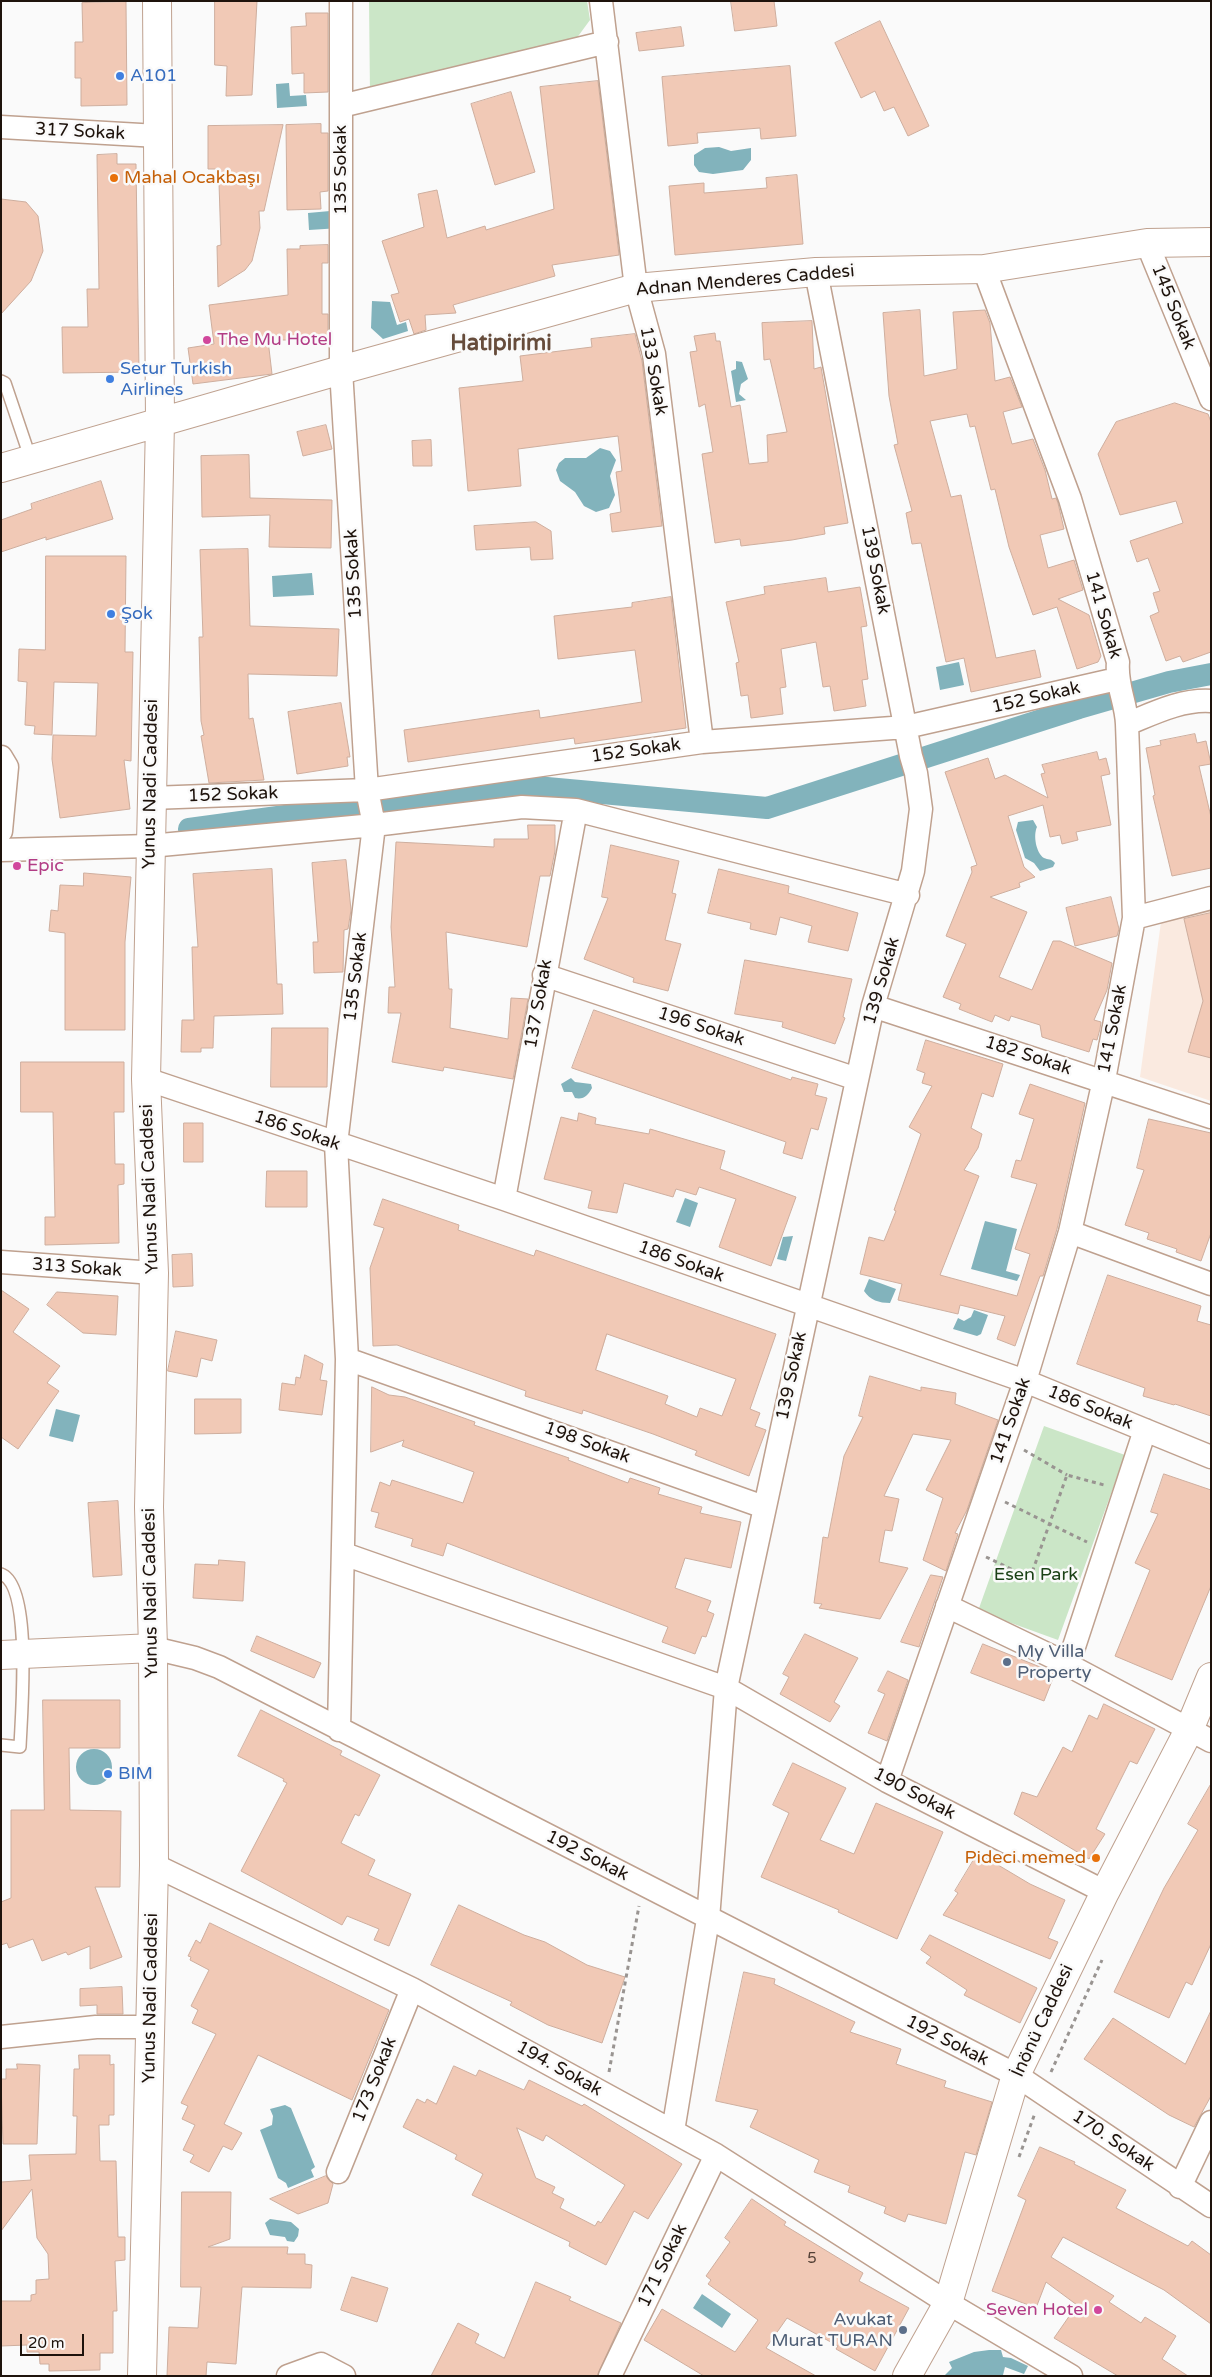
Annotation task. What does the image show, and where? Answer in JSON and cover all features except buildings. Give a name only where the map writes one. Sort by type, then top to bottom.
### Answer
[{"type":"street","name":"Yunus Nadi Caddesi","points":[[142,2376],[154,1865],[153,1648],[149,1507],[154,1273],[146,1079],[160,422],[157,1]]},
{"type":"street","name":"135 Sokak","points":[[339,1730],[347,1358],[336,1144],[370,806],[342,370],[341,1]]},
{"type":"street","name":"133 Sokak","points":[[601,1],[636,288],[654,354],[702,742]]},
{"type":"street","points":[[341,106],[607,42]]},
{"type":"street","name":"317 Sokak","points":[[1,127],[158,136]]},
{"type":"street","name":"Adnan Menderes Caddesi","points":[[1,468],[636,288],[816,272],[984,269],[1147,244],[1211,242]]},
{"type":"street","name":"145 Sokak","points":[[1147,244],[1211,399]]},
{"type":"street","name":"141 Sokak","points":[[887,1781],[1025,1382],[1070,1232],[1104,1080],[1134,918],[1122,700],[1118,662],[1070,499],[984,269]]},
{"type":"street","name":"139 Sokak","points":[[672,2131],[708,1919],[726,1688],[873,1006],[908,895],[921,809],[816,272]]},
{"type":"street","name":"152 Sokak","points":[[1,850],[150,846],[702,742],[906,728],[1122,700],[1166,708],[1200,700],[1211,701]]},
{"type":"street","points":[[1,757],[7,767],[1,831]]},
{"type":"street","name":"152 Sokak","points":[[151,798],[370,806],[576,810],[908,895]]},
{"type":"street","name":"137 Sokak","points":[[504,1198],[576,810]]},
{"type":"street","points":[[1134,918],[1211,898]]},
{"type":"street","name":"196 Sokak","points":[[544,975],[857,1079]]},
{"type":"street","name":"182 Sokak","points":[[873,1006],[1104,1080],[1211,1117]]},
{"type":"street","name":"186 Sokak","points":[[146,1079],[336,1144],[504,1198],[1025,1382],[1211,1457]]},
{"type":"street","points":[[1070,1232],[1211,1284]]},
{"type":"street","name":"313 Sokak","points":[[1,1262],[154,1273]]},
{"type":"street","name":"198 Sokak","points":[[347,1358],[764,1507]]},
{"type":"street","points":[[1068,1665],[1145,1430]]},
{"type":"street","name":"190 Sokak","points":[[344,1554],[726,1688],[887,1781],[1105,1892]]},
{"type":"street","points":[[947,1606],[1068,1665],[1200,1735]]},
{"type":"street","points":[[12,1654],[153,1648]]},
{"type":"street","name":"192 Sokak","points":[[153,1648],[195,1658],[219,1668],[1016,2076]]},
{"type":"street","name":"İnönü Caddesi","points":[[907,2376],[948,2303],[1016,2076],[1105,1892],[1200,1735],[1211,1677]]},
{"type":"street","name":"194. Sokak","points":[[154,1865],[412,1989],[716,2155],[948,2303],[1071,2376]]},
{"type":"street","name":"173 Sokak","points":[[338,2172],[412,1989]]},
{"type":"street","points":[[1,2037],[96,2027],[150,2027]]},
{"type":"street","name":"170. Sokak","points":[[1016,2076],[1211,2206]]},
{"type":"street","points":[[1180,2187],[1211,2122]]},
{"type":"street","name":"171 Sokak","points":[[610,2376],[716,2155]]},
{"type":"street","points":[[288,2376],[321,2370],[344,2376]]},
{"type":"lane","points":[[1,381],[5,383],[30,460]]},
{"type":"lane","points":[[1,1574],[6,1576],[16,1594],[22,1618],[12,1654],[20,1747],[1,1745]]},
{"type":"path","points":[[1004,1442],[1024,1450],[1067,1475],[1125,1490]]},
{"type":"path","points":[[968,1548],[1030,1578],[1067,1475]]},
{"type":"path","points":[[986,1493],[1105,1552]]},
{"type":"path","points":[[605,2094],[643,1885]]},
{"type":"path","points":[[1016,2166],[1056,2058],[1106,1950]]},
{"type":"shaded area","points":[[1211,909],[1211,1101],[1140,1077],[1161,922]]},
{"type":"green space","points":[[369,1],[587,1],[590,20],[568,50],[370,94]]},
{"type":"green space","name":"Esen Park","points":[[1044,1426],[1125,1455],[1058,1640],[978,1611]]},
{"type":"water","points":[[289,83],[290,96],[306,95],[307,106],[277,108],[276,84]]},
{"type":"water","points":[[719,147],[731,151],[751,148],[751,160],[743,170],[713,174],[699,172],[694,165],[694,155],[705,148]]},
{"type":"water","points":[[337,196],[340,228],[309,230],[308,213],[330,211],[329,197]]},
{"type":"water","points":[[372,301],[390,302],[397,325],[406,322],[408,331],[383,339],[371,328]]},
{"type":"water","points":[[736,361],[742,362],[748,379],[741,384],[739,394],[746,400],[736,402],[731,371],[736,369]]},
{"type":"water","points":[[600,448],[610,451],[616,460],[610,476],[615,495],[609,508],[596,512],[584,506],[575,492],[560,481],[556,470],[559,463],[565,458],[586,458]]},
{"type":"water","points":[[312,573],[314,595],[273,597],[272,576]]},
{"type":"water","points":[[959,662],[964,685],[940,690],[936,667]]},
{"type":"water","points":[[1033,820],[1037,827],[1035,839],[1041,856],[1055,863],[1053,867],[1040,871],[1034,863],[1025,858],[1016,830],[1018,822]]},
{"type":"water","points":[[571,1078],[575,1082],[591,1084],[592,1088],[587,1095],[583,1098],[575,1098],[572,1092],[564,1092],[561,1084]]},
{"type":"water","points":[[685,1198],[698,1203],[690,1227],[676,1222]]},
{"type":"water","points":[[985,1221],[1017,1229],[1006,1271],[1020,1275],[1017,1281],[971,1269]]},
{"type":"water","points":[[793,1236],[786,1261],[777,1259],[783,1237]]},
{"type":"water","points":[[869,1279],[896,1289],[890,1303],[875,1300],[866,1294],[864,1291]]},
{"type":"water","points":[[974,1310],[988,1315],[981,1334],[977,1336],[953,1329],[958,1318],[964,1321],[971,1317]]},
{"type":"water","points":[[56,1409],[80,1415],[73,1442],[49,1436]]},
{"type":"water","points":[[94,1749],[101,1750],[107,1754],[111,1760],[111,1774],[107,1780],[101,1784],[94,1785],[87,1784],[81,1780],[77,1774],[76,1767],[77,1760],[81,1754],[87,1750]]},
{"type":"water","points":[[285,2105],[291,2108],[315,2167],[311,2170],[314,2177],[288,2188],[286,2183],[278,2178],[260,2130],[272,2125],[273,2116],[270,2109]]},
{"type":"water","points":[[270,2219],[291,2222],[299,2229],[298,2236],[294,2242],[287,2241],[285,2237],[270,2235],[265,2223]]},
{"type":"water","points":[[702,2294],[731,2314],[722,2328],[693,2308]]},
{"type":"water","points":[[1001,2350],[1003,2357],[1011,2358],[1028,2366],[1024,2374],[1005,2367],[1003,2375],[944,2376],[952,2368],[949,2362],[974,2352]]},
{"type":"waterway","points":[[189,829],[514,785],[767,808],[1079,708],[1169,682],[1211,674]]},
{"type":"place","name":"A101","points":[[120,76]]},
{"type":"place","name":"Mahal Ocakbaşı","points":[[114,178]]},
{"type":"place","name":"The Mu Hotel","points":[[207,340]]},
{"type":"place","name":"Setur Turkish Airlines","points":[[110,379]]},
{"type":"place","name":"Şok","points":[[111,614]]},
{"type":"place","name":"Epic","points":[[17,866]]},
{"type":"place","name":"My Villa Property","points":[[1007,1662]]},
{"type":"place","name":"BIM","points":[[108,1774]]},
{"type":"place","name":"Pideci memed","points":[[1096,1858]]},
{"type":"place","name":"Seven Hotel","points":[[1098,2310]]},
{"type":"place","name":"Avukat Murat TURAN","points":[[903,2330]]},
{"type":"district","name":"Hatipirimi","points":[[501,344]]}]
